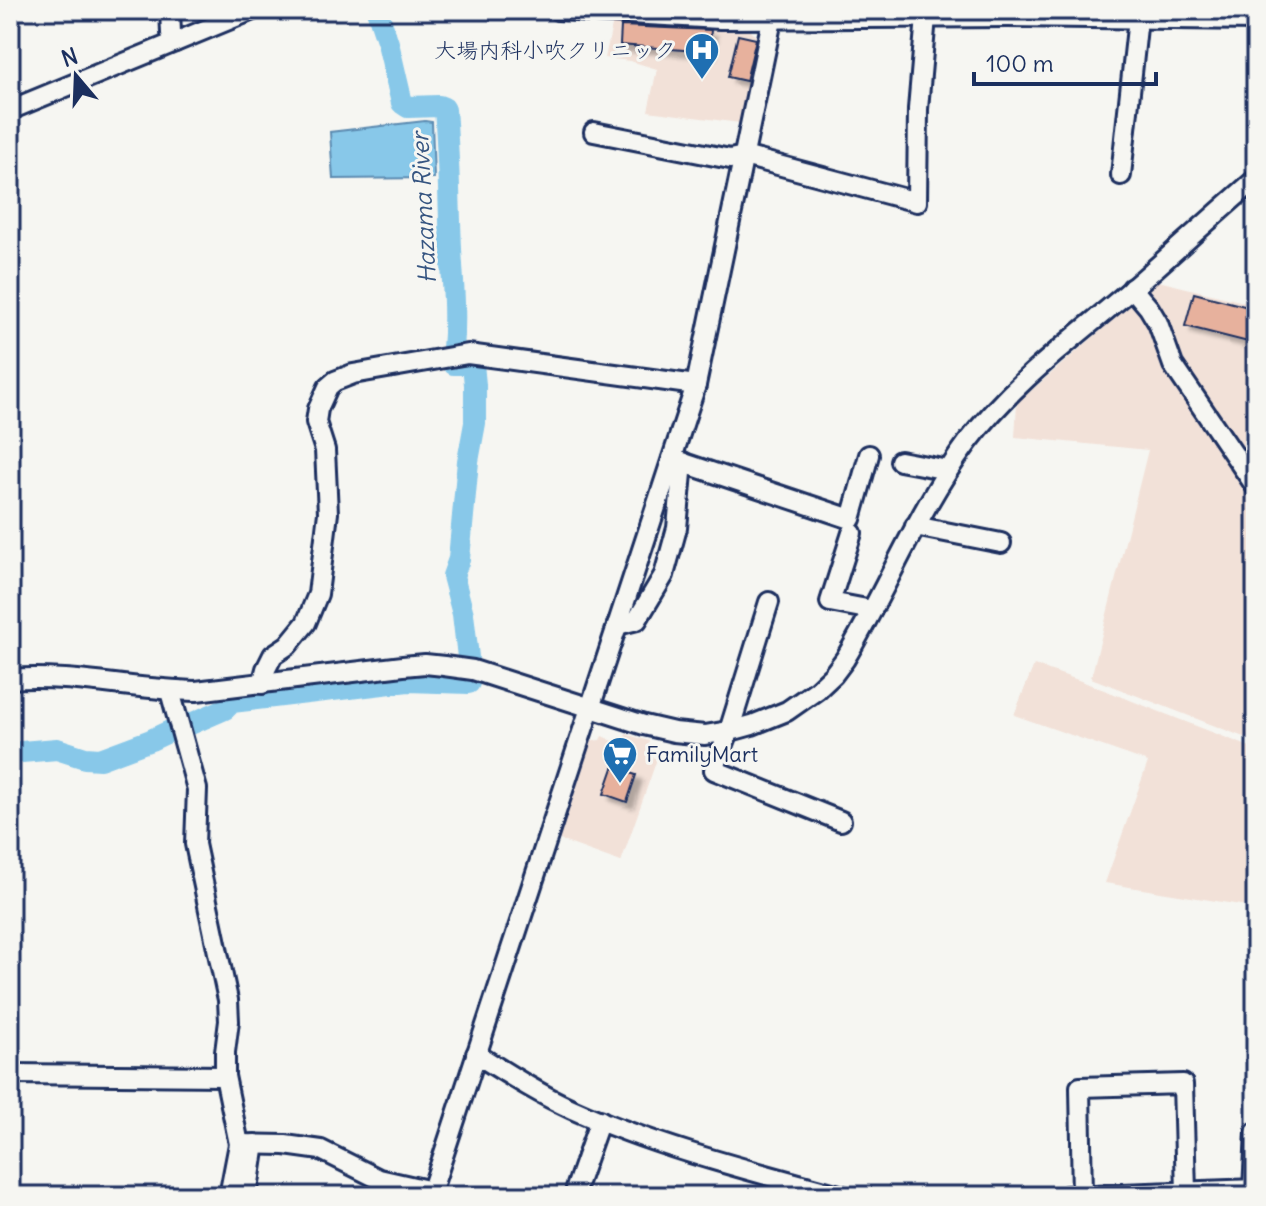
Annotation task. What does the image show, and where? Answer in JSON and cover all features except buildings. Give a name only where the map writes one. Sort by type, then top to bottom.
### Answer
[{"type":"street","points":[[170,10],[171,33],[175,42]]},
{"type":"street","points":[[10,110],[253,10]]},
{"type":"street","points":[[558,10],[687,18],[774,14],[926,17],[1058,14],[1256,20]]},
{"type":"street","points":[[247,1144],[321,1150],[379,1179],[431,1194],[641,551],[677,460],[696,385],[774,14]]},
{"type":"street","points":[[594,132],[730,159],[744,156],[917,202],[918,109],[926,17]]},
{"type":"street","points":[[1121,175],[1138,18]]},
{"type":"street","points":[[10,679],[55,678],[196,691],[403,666],[435,665],[473,670],[674,732],[705,735],[769,719],[787,711],[817,690],[845,659],[932,494],[989,416],[1018,386],[1256,179]]},
{"type":"street","points":[[1132,288],[1158,323],[1173,365],[1256,487]]},
{"type":"street","points":[[262,684],[273,655],[288,645],[306,623],[318,594],[328,513],[325,450],[316,422],[322,398],[335,381],[353,374],[468,354],[696,385]]},
{"type":"street","points":[[677,460],[851,519],[869,455]]},
{"type":"street","points":[[617,625],[637,620],[664,575],[677,528],[677,460]]},
{"type":"street","points":[[900,461],[948,470]]},
{"type":"street","points":[[915,526],[1001,543]]},
{"type":"street","points":[[852,533],[830,602],[872,610]]},
{"type":"street","points":[[641,551],[668,558]]},
{"type":"street","points":[[769,602],[714,770],[841,821]]},
{"type":"street","points":[[170,691],[197,789],[195,844],[228,1000],[225,1076],[247,1144],[247,1196]]},
{"type":"street","points":[[476,1054],[534,1090],[572,1109],[653,1141],[843,1196]]},
{"type":"street","points":[[10,1074],[225,1076]]},
{"type":"street","points":[[1082,1195],[1080,1087],[1183,1084],[1186,1192]]},
{"type":"street","points":[[576,1188],[600,1120]]},
{"type":"street","points":[[1067,1196],[1254,1189],[1256,1132]]},
{"type":"street","points":[[229,1196],[247,1144]]},
{"type":"shaded area","name":"大場内科小吹クリニック","points":[[613,21],[720,29],[724,25],[746,26],[758,38],[740,123],[648,111],[657,69],[605,58]]},
{"type":"shaded area","points":[[1158,281],[1256,305],[1256,744],[1253,746],[1253,907],[1105,883],[1148,762],[1014,715],[1034,665],[1250,747],[1254,741],[1091,678],[1148,450],[1015,437],[1017,403]]},
{"type":"shaded area","points":[[626,734],[649,741],[647,755],[657,759],[621,862],[557,839],[591,741],[600,740],[602,736],[622,745]]},
{"type":"water","points":[[432,122],[434,178],[333,179],[330,132]]},
{"type":"waterway","name":"Hazama River","points":[[377,10],[402,103],[408,107],[439,106],[445,110],[454,299],[453,349]]},
{"type":"waterway","name":"Hazama River","points":[[453,362],[473,364],[475,385],[475,423],[468,461],[459,559],[453,576],[463,614],[468,657]]},
{"type":"waterway","name":"Hazama River","points":[[186,726],[225,709],[232,702],[408,681],[469,683],[469,678]]},
{"type":"waterway","name":"Hazama River","points":[[10,753],[57,749],[85,758],[100,759],[170,731]]},
{"type":"place","name":"大場内科小吹クリニック","points":[[702,81]]},
{"type":"place","name":"FamilyMart","points":[[620,785]]}]
